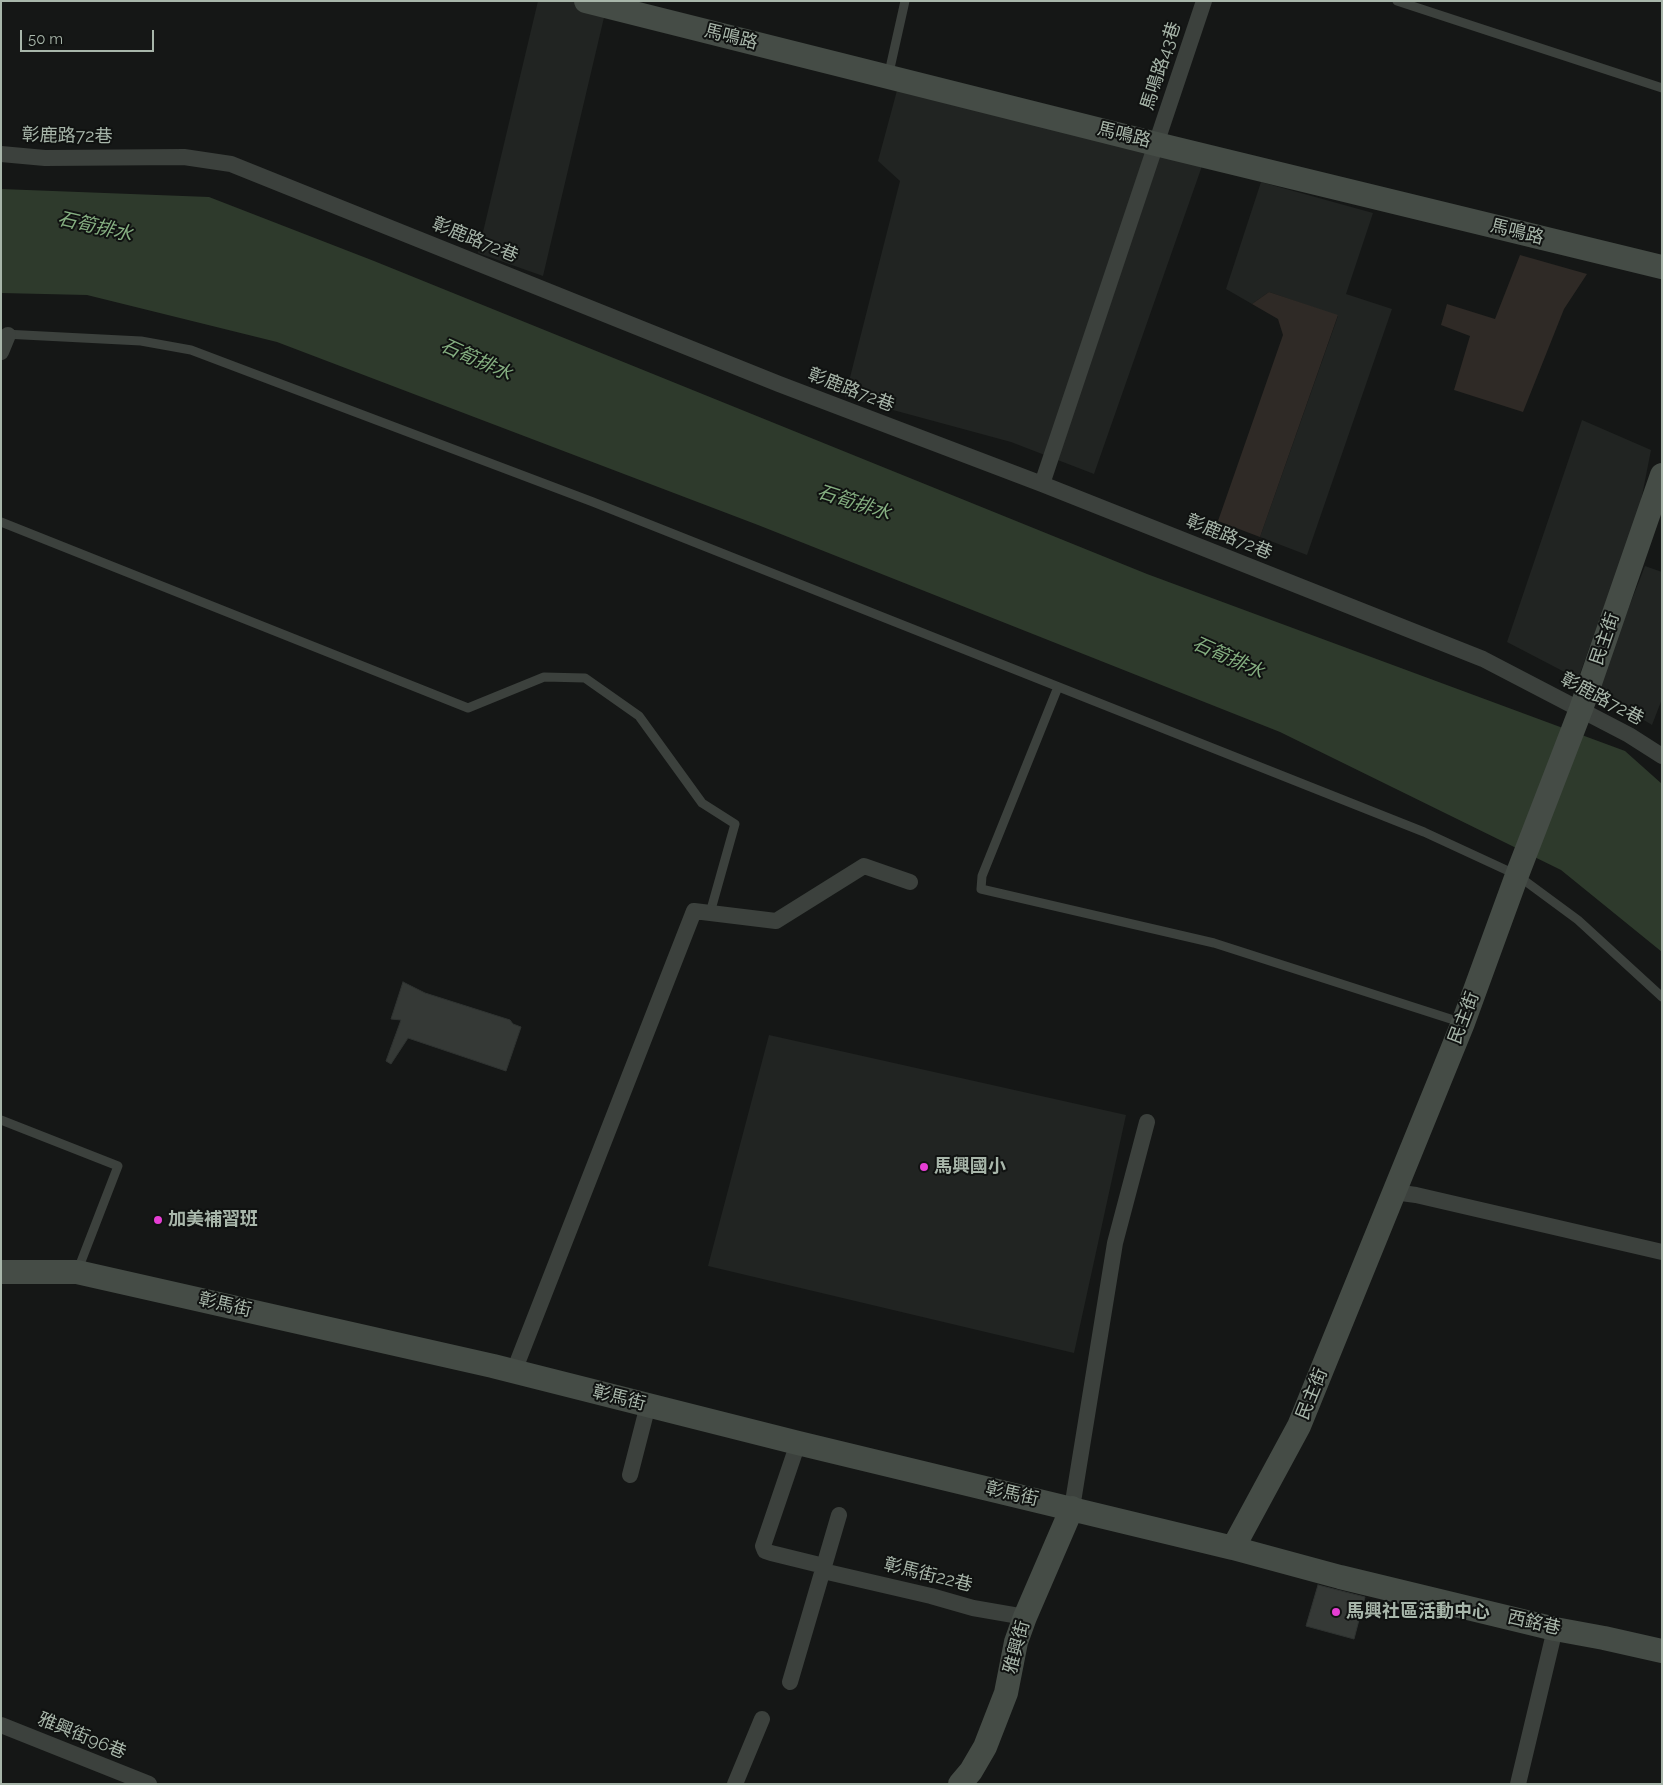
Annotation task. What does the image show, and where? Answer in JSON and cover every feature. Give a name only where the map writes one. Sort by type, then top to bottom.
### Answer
[{"type":"street","name":"馬鳴路","points":[[586,1],[1156,144],[1662,267]]},
{"type":"street","name":"馬鳴路43巷","points":[[1042,484],[1204,1]]},
{"type":"street","name":"彰鹿路72巷","points":[[1,154],[44,158],[184,157],[231,164],[780,384],[1042,484],[1483,659],[1629,734],[1662,756]]},
{"type":"street","points":[[1,352],[5,334]]},
{"type":"street","name":"民主街","points":[[1233,1548],[1299,1426],[1463,1023],[1517,875],[1581,709],[1662,475]]},
{"type":"street","points":[[514,1371],[694,911],[776,921],[864,866],[910,882]]},
{"type":"street","points":[[1072,1508],[1116,1243],[1147,1122]]},
{"type":"street","points":[[1394,1192],[1416,1195],[1662,1252]]},
{"type":"street","name":"彰馬街","points":[[1,1272],[77,1272],[514,1371],[798,1443],[1233,1548]]},
{"type":"street","points":[[630,1475],[648,1405]]},
{"type":"street","name":"彰馬街22巷","points":[[798,1443],[763,1546],[765,1551],[973,1608],[1024,1617]]},
{"type":"street","name":"雅興街","points":[[960,1784],[971,1771],[986,1747],[1006,1693],[1016,1642],[1024,1617],[1072,1508]]},
{"type":"street","points":[[790,1682],[839,1515]]},
{"type":"street","name":"西銘巷","points":[[1233,1548],[1340,1577],[1555,1628],[1662,1651]]},
{"type":"street","points":[[1518,1784],[1555,1628]]},
{"type":"street","points":[[735,1784],[762,1719]]},
{"type":"street","name":"雅興街96巷","points":[[1,1725],[149,1784]]},
{"type":"lane","points":[[888,77],[905,1]]},
{"type":"lane","points":[[1397,1],[1662,88]]},
{"type":"lane","points":[[5,334],[141,341],[191,350],[593,502],[1424,832],[1517,875],[1578,920],[1662,997]]},
{"type":"lane","points":[[1,522],[468,708],[544,677],[585,678],[639,716],[702,803],[735,824],[710,913]]},
{"type":"lane","points":[[1058,687],[982,876],[981,889],[1214,943],[1463,1023]]},
{"type":"lane","points":[[1,1120],[118,1166],[77,1272]]},
{"type":"shaded area","points":[[538,1],[581,1],[606,9],[543,276],[478,253]]},
{"type":"shaded area","points":[[899,83],[1202,166],[1094,474],[1011,442],[845,397],[900,181],[878,161]]},
{"type":"shaded area","points":[[1261,182],[1373,213],[1346,294],[1392,309],[1307,555],[1260,537],[1338,316],[1269,292],[1252,304],[1226,289]]},
{"type":"shaded area","points":[[1520,255],[1587,274],[1564,309],[1523,412],[1454,390],[1470,336],[1441,325],[1447,304],[1495,319]]},
{"type":"shaded area","points":[[1269,292],[1338,315],[1260,537],[1218,521],[1283,335],[1278,319],[1252,304]]},
{"type":"shaded area","points":[[1582,420],[1651,450],[1639,511],[1578,679],[1507,642]]},
{"type":"shaded area","points":[[1645,566],[1662,572],[1662,699],[1652,725],[1596,691]]},
{"type":"shaded area","name":"馬興國小","points":[[769,1035],[1126,1115],[1074,1353],[708,1266]]},
{"type":"water","name":"石筍排水","points":[[1,189],[209,197],[374,261],[1147,574],[1625,751],[1662,784],[1662,952],[1561,870],[1280,732],[758,525],[277,342],[87,295],[1,293]]},
{"type":"building","points":[[403,982],[425,993],[510,1020],[513,1024],[521,1027],[506,1071],[408,1038],[391,1064],[386,1061],[401,1020],[391,1019]]},
{"type":"building","name":"馬興社區活動中心","points":[[1318,1585],[1365,1597],[1354,1639],[1306,1626]]},
{"type":"place","name":"馬興國小","points":[[924,1167]]},
{"type":"place","name":"加美補習班","points":[[158,1220]]},
{"type":"place","name":"馬興社區活動中心","points":[[1336,1612]]}]
